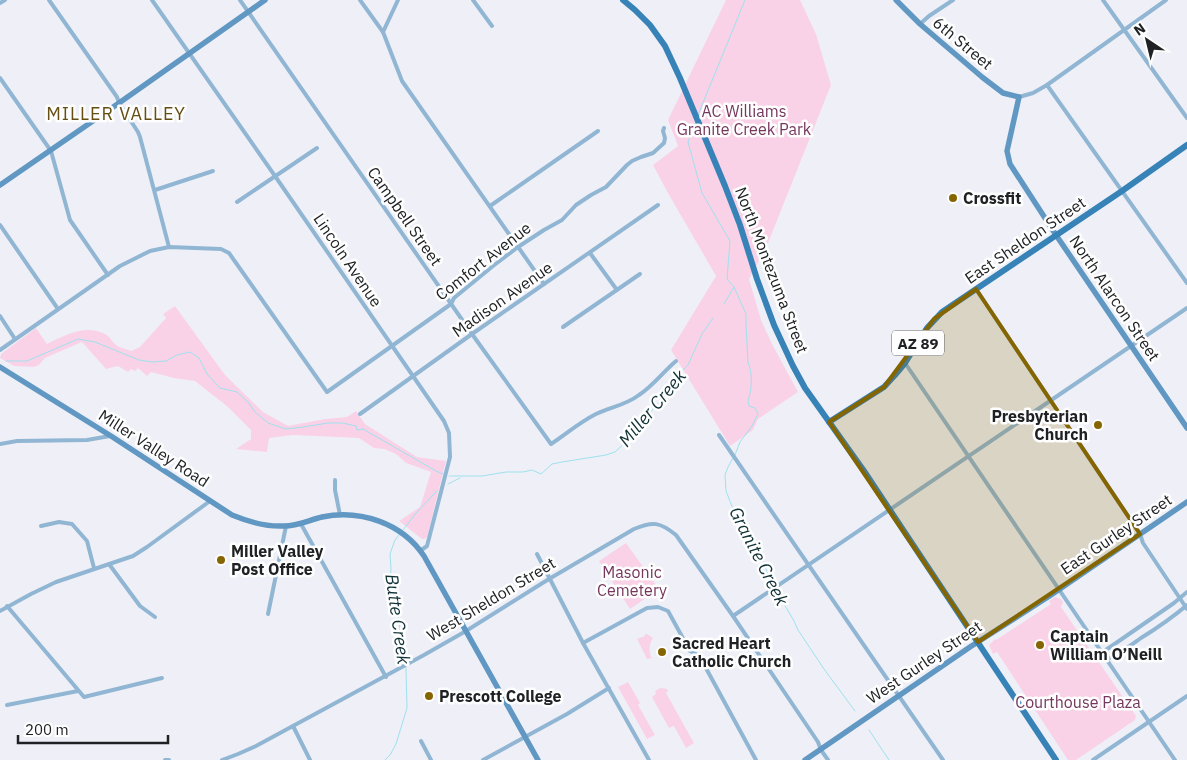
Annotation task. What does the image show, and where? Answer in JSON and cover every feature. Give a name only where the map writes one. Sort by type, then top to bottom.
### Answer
[{"type":"main road","points":[[0,185],[265,0]]},
{"type":"main road","name":"North Montezuma Street","points":[[623,0],[650,25],[665,46],[680,78],[740,224],[774,325],[793,366],[1056,760]]},
{"type":"main road","name":"6th Street","points":[[896,0],[920,24],[989,82],[1003,93],[1019,97]]},
{"type":"main road","name":"North Alarcon Street","points":[[1019,97],[1007,151],[1010,164],[1187,428]]},
{"type":"main road","name":"East Sheldon Street","points":[[829,422],[884,387],[896,375],[934,319],[942,312],[1187,145]]},
{"type":"main road","name":"Miller Valley Road","points":[[0,367],[111,436],[232,515],[253,523],[271,526],[301,524],[340,515],[360,516],[378,520],[407,537],[420,551],[538,760]]},
{"type":"main road","name":"East Gurley Street","points":[[1060,589],[1187,502]]},
{"type":"main road","name":"West Gurley Street","points":[[805,760],[978,642],[1060,589]]},
{"type":"street","points":[[0,3],[5,0]]},
{"type":"street","points":[[0,350],[135,258],[150,251],[169,247],[138,132],[118,103],[117,97],[49,0]]},
{"type":"street","name":"Lincoln Avenue","points":[[152,0],[444,422],[449,433],[450,457],[428,546],[420,551]]},
{"type":"street","name":"Campbell Street","points":[[240,0],[472,334],[551,444],[596,414],[624,404],[639,396],[676,361]]},
{"type":"street","points":[[360,0],[383,32],[402,80],[544,284]]},
{"type":"street","points":[[383,32],[398,0]]},
{"type":"street","points":[[473,0],[492,26]]},
{"type":"street","points":[[920,24],[953,0]]},
{"type":"street","points":[[1103,0],[1187,118]]},
{"type":"street","points":[[1019,97],[1033,93],[1047,84],[1166,0]]},
{"type":"street","points":[[0,78],[51,150],[70,220],[108,275]]},
{"type":"street","points":[[1047,84],[1187,283]]},
{"type":"street","name":"Comfort Avenue","points":[[169,247],[221,249],[229,254],[327,392],[451,304],[454,298],[518,247],[562,220],[576,206],[606,187],[627,165],[652,153],[664,143],[664,128]]},
{"type":"street","points":[[490,206],[598,130]]},
{"type":"street","points":[[237,202],[317,148]]},
{"type":"street","points":[[155,190],[213,171]]},
{"type":"street","name":"Madison Avenue","points":[[360,414],[658,205]]},
{"type":"street","points":[[0,224],[58,309]]},
{"type":"street","points":[[590,253],[617,290]]},
{"type":"street","points":[[564,327],[640,274]]},
{"type":"street","points":[[976,289],[1140,534],[1143,543],[1186,607],[1141,639],[1107,659]]},
{"type":"street","points":[[828,760],[733,616],[1187,308]]},
{"type":"street","points":[[0,316],[16,339]]},
{"type":"street","points":[[905,363],[1175,760]]},
{"type":"street","points":[[719,435],[943,760]]},
{"type":"street","points":[[0,444],[17,441],[87,440],[111,436]]},
{"type":"street","points":[[335,480],[340,515]]},
{"type":"street","points":[[162,678],[84,697],[28,630],[2,608],[56,582],[133,556],[210,501]]},
{"type":"street","points":[[41,526],[59,522],[72,524],[87,541],[94,568]]},
{"type":"street","points":[[301,524],[386,677]]},
{"type":"street","name":"West Sheldon Street","points":[[222,760],[247,750],[386,677],[466,631],[549,579],[634,529],[646,524],[657,524],[667,527],[676,535],[733,616]]},
{"type":"street","points":[[268,614],[286,526]]},
{"type":"street","points":[[537,554],[583,643],[649,760]]},
{"type":"street","points":[[109,564],[140,606],[154,617]]},
{"type":"street","points":[[1102,652],[1187,592]]},
{"type":"street","points":[[583,643],[647,608],[658,607],[668,611],[690,651],[701,659],[756,760]]},
{"type":"street","points":[[483,760],[567,714],[609,688]]},
{"type":"street","points":[[7,705],[78,691]]},
{"type":"street","points":[[1093,760],[1187,696]]},
{"type":"street","points":[[293,726],[310,760]]},
{"type":"street","points":[[421,741],[431,760]]},
{"type":"highlighted area","points":[[976,289],[1140,534],[978,642],[829,422],[884,387],[934,319]]},
{"type":"green space","name":"AC Williams Granite Creek Park","points":[[726,0],[800,0],[816,34],[831,85],[766,248],[749,279],[761,320],[798,392],[758,419],[753,430],[730,446],[671,350],[716,276],[653,165],[678,146],[668,120]]},
{"type":"green space","points":[[175,306],[225,375],[263,412],[288,426],[347,417],[356,411],[365,424],[417,457],[446,461],[427,537],[422,539],[399,521],[420,507],[431,472],[406,463],[396,454],[384,449],[374,448],[359,438],[293,435],[269,438],[267,452],[236,449],[251,439],[251,430],[228,407],[195,381],[151,372],[147,376],[138,368],[135,371],[131,369],[128,372],[118,366],[106,369],[82,342],[45,358],[39,365],[34,367],[14,366],[0,358],[1,354],[36,328],[47,344],[76,332],[90,330],[105,334],[119,347],[131,351],[140,347],[166,318],[163,314]]},
{"type":"green space","name":"Masonic Cemetery","points":[[626,543],[659,589],[630,609],[599,561]]},
{"type":"green space","name":"Courthouse Plaza","points":[[1055,597],[1061,599],[1063,602],[1061,607],[1136,716],[1135,720],[1076,760],[1068,760],[997,652],[993,654],[989,645],[995,639],[1051,604],[1049,601]]},
{"type":"green space","points":[[645,634],[653,638],[650,650],[653,661],[651,658],[647,659],[637,639],[645,636]]},
{"type":"green space","points":[[628,682],[640,703],[638,705],[655,735],[647,739],[618,687]]},
{"type":"green space","points":[[660,688],[667,689],[666,693],[694,743],[686,748],[674,726],[669,728],[652,697],[656,694],[655,691]]},
{"type":"waterway","name":"Granite Creek","points":[[698,115],[745,0]]},
{"type":"waterway","name":"Granite Creek","points":[[695,123],[688,142],[702,193],[730,241],[727,279],[734,287],[746,314],[748,363],[751,378],[748,402],[749,406],[755,408],[758,414],[740,442],[735,455]]},
{"type":"waterway","name":"Miller Creek","points":[[724,304],[734,287]]},
{"type":"waterway","name":"Miller Creek","points":[[449,476],[482,476],[532,470],[541,474],[552,464],[615,452],[645,422],[678,375],[688,365],[702,334],[713,318]]},
{"type":"waterway","points":[[6,361],[27,361],[78,339],[95,342],[139,360],[152,362],[166,361],[177,355],[190,352],[199,358],[207,374],[220,388],[237,392],[268,423],[286,429],[328,423],[343,423],[356,426],[357,430],[363,429],[443,474]]},
{"type":"waterway","name":"Granite Creek","points":[[733,458],[725,475],[726,491],[739,524],[752,539],[770,580],[798,630],[855,711]]},
{"type":"waterway","name":"Butte Creek","points":[[448,484],[460,478]]},
{"type":"waterway","name":"Butte Creek","points":[[403,530],[437,491]]},
{"type":"waterway","name":"Butte Creek","points":[[385,760],[396,744],[407,708],[405,655],[401,644],[399,620],[390,584],[390,554],[399,535]]},
{"type":"waterway","name":"Granite Creek","points":[[869,730],[889,760]]},
{"type":"place","name":"Crossfit","points":[[953,198]]},
{"type":"place","name":"Presbyterian Church","points":[[1098,425]]},
{"type":"place","name":"Miller Valley Post Office","points":[[221,560]]},
{"type":"place","name":"Captain William O’Neill","points":[[1040,645]]},
{"type":"place","name":"Sacred Heart Catholic Church","points":[[662,652]]},
{"type":"place","name":"Prescott College","points":[[429,696]]},
{"type":"district","name":"MILLER VALLEY","points":[[116,113]]}]
